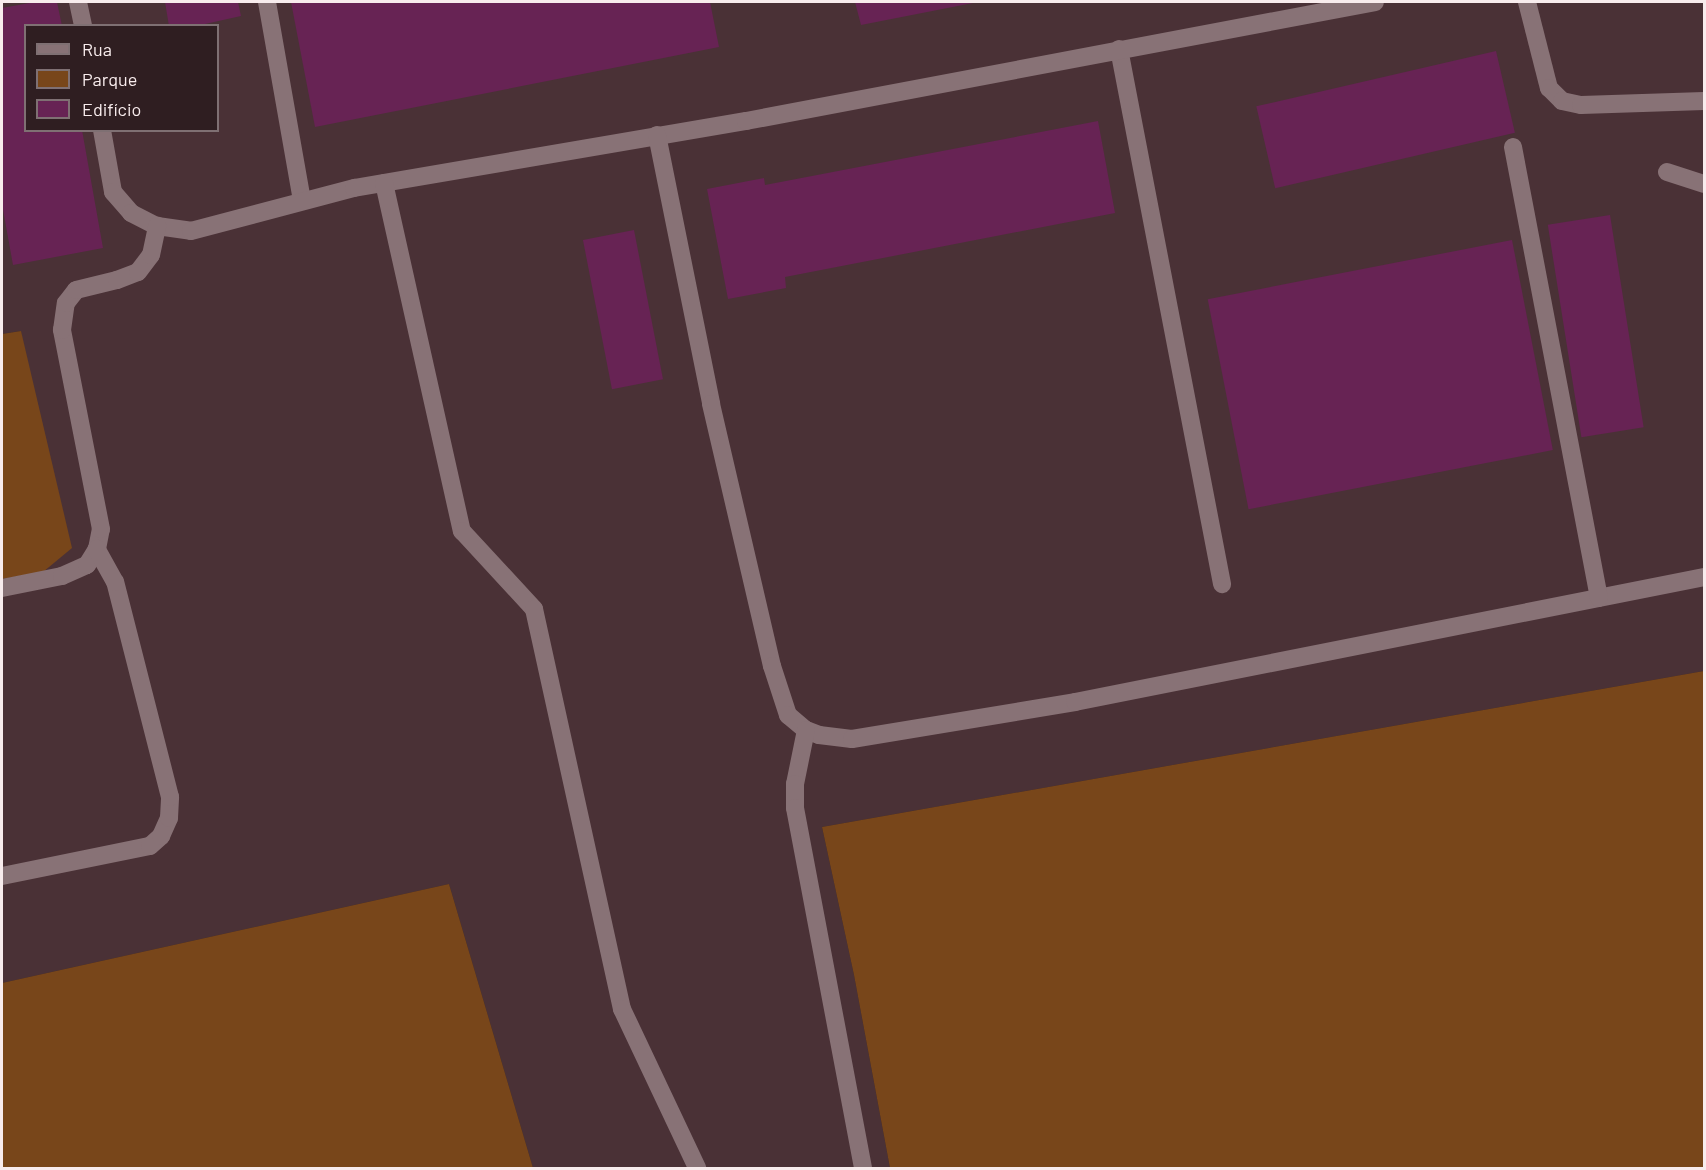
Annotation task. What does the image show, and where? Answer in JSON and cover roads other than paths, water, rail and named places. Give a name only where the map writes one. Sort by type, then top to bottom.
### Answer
[{"type":"lane","points":[[78,2],[83,24]]},
{"type":"lane","points":[[267,2],[302,200]]},
{"type":"lane","points":[[102,132],[113,192],[131,213],[157,226],[191,231],[302,200],[384,183],[657,135],[746,122],[1119,49],[1375,2]]},
{"type":"lane","points":[[1527,2],[1549,87],[1562,100],[1581,105],[1704,101]]},
{"type":"lane","points":[[1119,49],[1222,584]]},
{"type":"lane","points":[[657,135],[711,404],[772,666],[788,715],[806,730],[819,735],[852,739],[1075,702],[1704,577]]},
{"type":"lane","points":[[1513,147],[1599,598]]},
{"type":"lane","points":[[1667,172],[1704,184]]},
{"type":"lane","points":[[384,183],[462,531],[534,609],[622,1009],[698,1168]]},
{"type":"lane","points":[[2,588],[62,576],[87,565],[97,549],[101,529],[62,330],[66,303],[76,290],[117,280],[138,272],[151,255],[157,226]]},
{"type":"lane","points":[[2,876],[150,846],[161,836],[169,818],[170,797],[115,582],[97,549]]},
{"type":"lane","points":[[806,730],[795,784],[795,807],[863,1168]]}]
